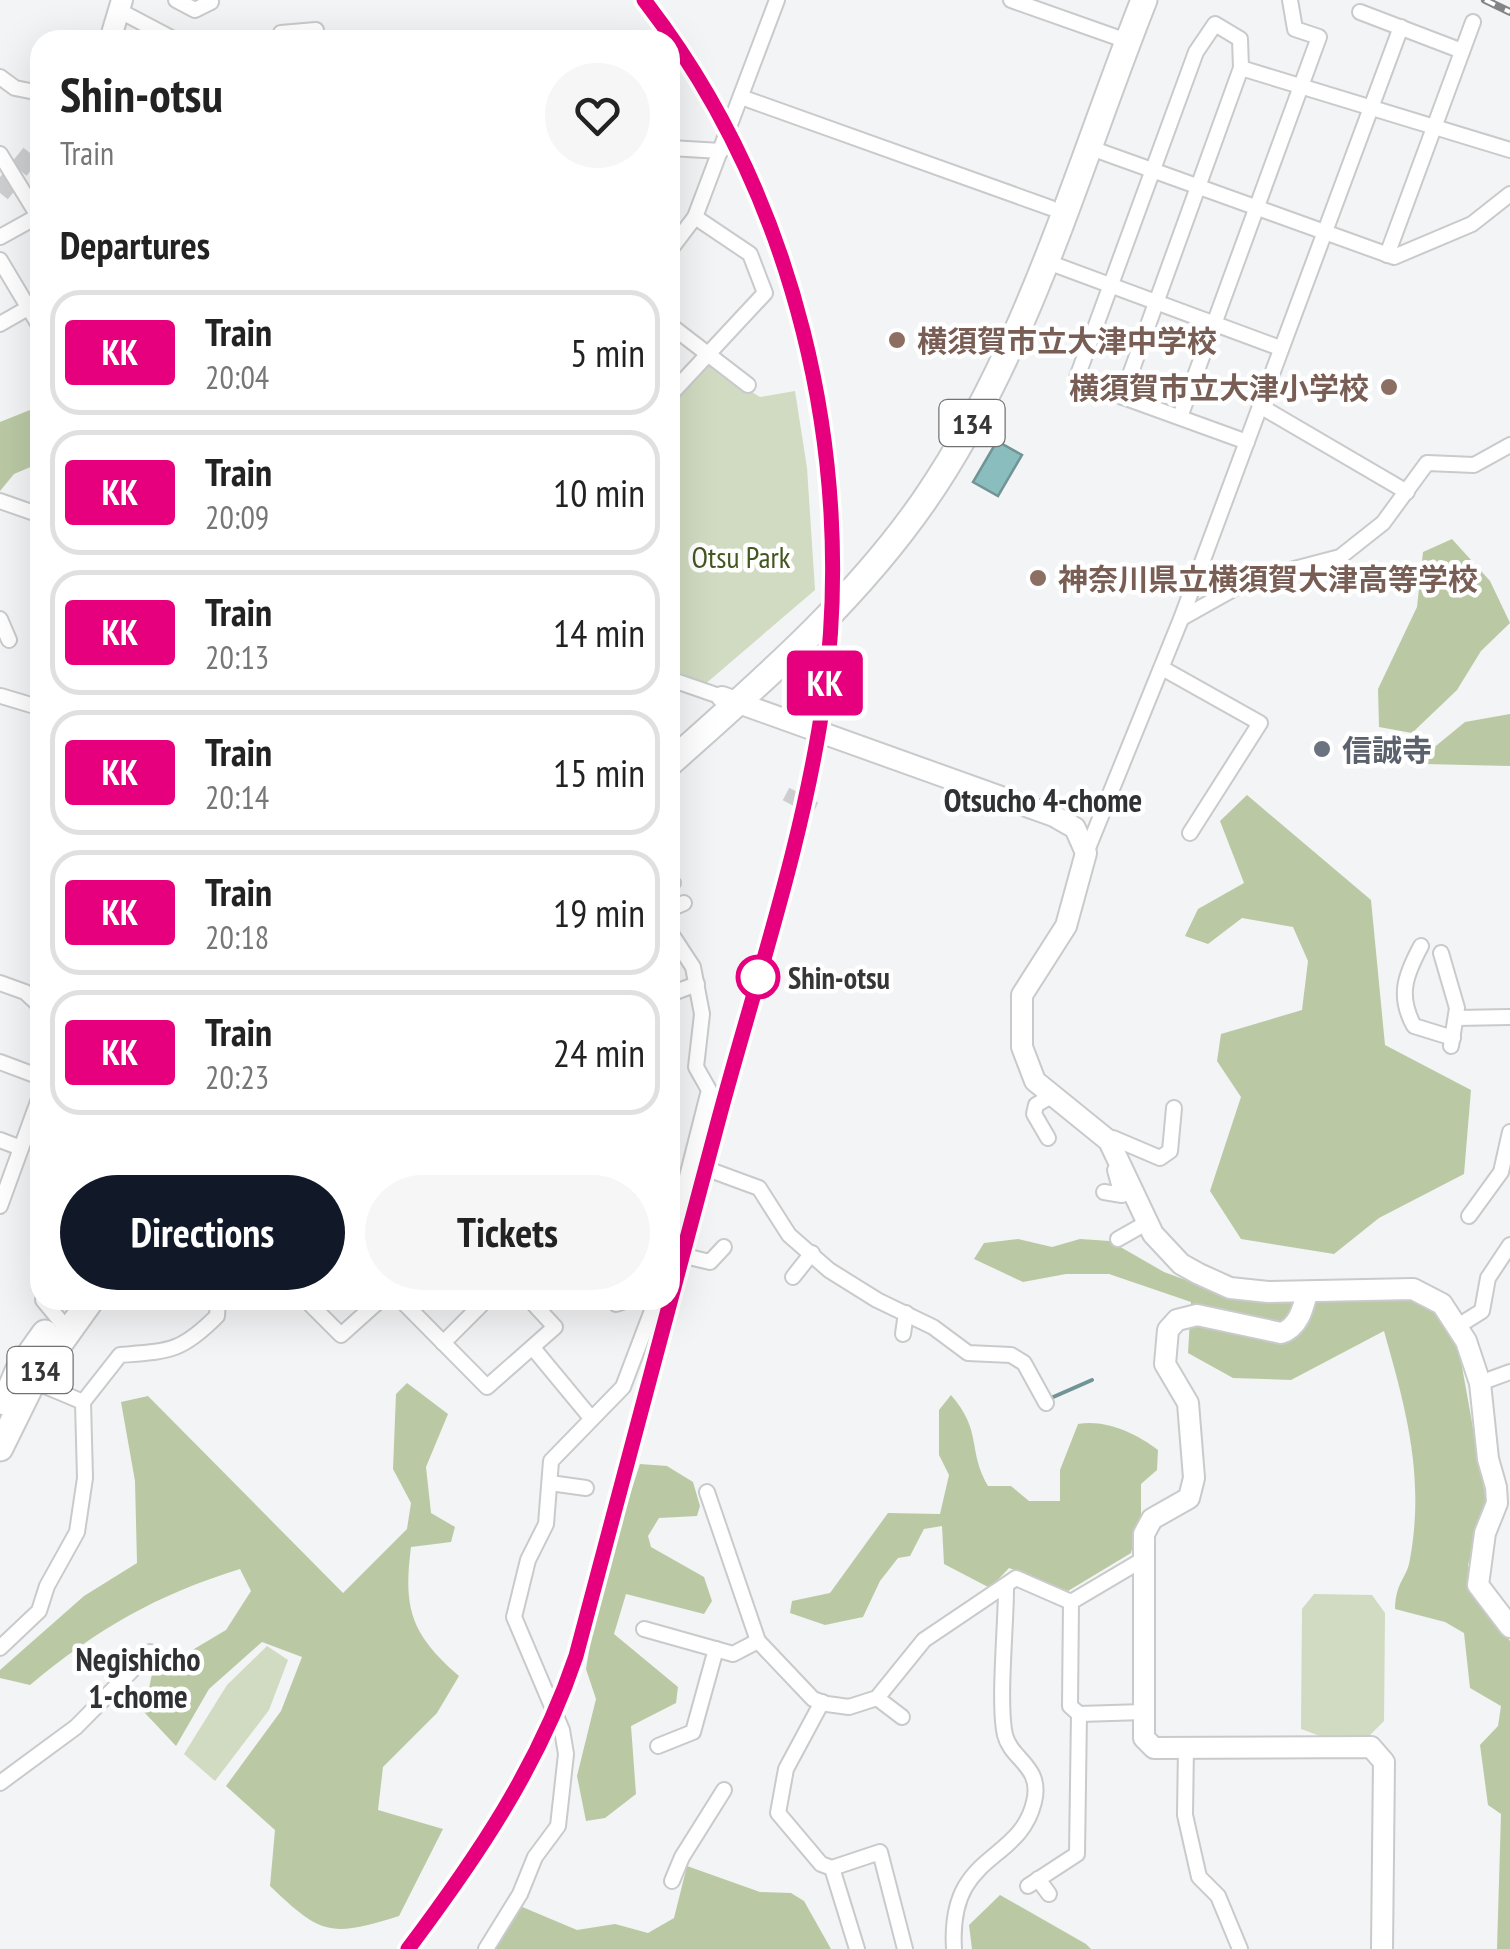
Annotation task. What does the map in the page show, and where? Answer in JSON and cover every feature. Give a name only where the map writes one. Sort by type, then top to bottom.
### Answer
[{"type":"highway","name":"134","points":[[680,736],[820,628],[922,503],[986,398],[1045,261],[1088,147],[1129,0]]},
{"type":"highway","name":"134","points":[[680,753],[810,618],[912,494],[974,392],[1121,39],[1144,0]]},
{"type":"highway","name":"134","points":[[0,1448],[11,1394],[59,1312]]},
{"type":"street","points":[[176,0],[195,10],[211,2]]},
{"type":"street","points":[[680,238],[696,218],[776,0]]},
{"type":"street","points":[[1011,0],[1121,39]]},
{"type":"street","points":[[1180,418],[1319,38],[1295,28],[1290,0]]},
{"type":"street","points":[[113,30],[121,5],[160,30]]},
{"type":"street","points":[[1360,12],[1462,51]]},
{"type":"street","points":[[1387,255],[1473,22]]},
{"type":"street","points":[[1122,397],[1242,68],[1240,39],[1215,24],[1196,52],[1076,380],[1122,397],[1247,442]]},
{"type":"street","points":[[1400,27],[1162,668],[1086,853],[1066,926],[1026,985],[1018,1011],[1022,1047],[1035,1081],[1109,1141],[1148,1222],[1180,1264],[1218,1284],[1307,1293],[1414,1289],[1432,1295],[1458,1326],[1480,1383],[1497,1503],[1485,1533],[1476,1575],[1478,1586],[1507,1617]]},
{"type":"street","points":[[1242,68],[1510,150]]},
{"type":"street","points":[[0,76],[15,88],[30,91]]},
{"type":"street","points":[[741,97],[1051,208]]},
{"type":"street","points":[[1088,147],[1394,257],[1472,224],[1510,194]]},
{"type":"street","points":[[680,149],[721,151]]},
{"type":"street","points":[[0,154],[30,203]]},
{"type":"street","points":[[680,384],[765,294],[750,254],[696,218]]},
{"type":"street","points":[[0,237],[30,222]]},
{"type":"street","points":[[0,260],[30,311]]},
{"type":"street","points":[[1045,261],[1280,348]]},
{"type":"street","points":[[0,324],[28,308]]},
{"type":"street","points":[[680,333],[748,386]]},
{"type":"street","points":[[1260,406],[1407,492]]},
{"type":"street","points":[[1181,618],[1248,582],[1340,557],[1383,523],[1427,462],[1474,464],[1510,444]]},
{"type":"street","points":[[0,501],[30,512]]},
{"type":"street","points":[[0,619],[9,640]]},
{"type":"street","points":[[1162,668],[1260,722],[1190,833]]},
{"type":"street","points":[[680,682],[1054,816],[1075,828],[1086,853]]},
{"type":"street","points":[[0,696],[14,686]]},
{"type":"street","points":[[0,696],[30,704]]},
{"type":"street","points":[[1421,946],[1402,982],[1410,1019],[1414,1026],[1452,1042],[1456,1018],[1441,953]]},
{"type":"street","points":[[680,947],[693,967],[697,984],[702,1014],[696,1067],[710,1090],[680,1205]]},
{"type":"street","points":[[0,983],[30,997]]},
{"type":"street","points":[[680,990],[697,984]]},
{"type":"street","points":[[1456,1018],[1510,1017]]},
{"type":"street","points":[[0,1062],[30,1072]]},
{"type":"street","points":[[1048,1138],[1034,1114],[1036,1105],[1051,1096]]},
{"type":"street","points":[[1109,1141],[1113,1138],[1160,1158],[1170,1151],[1174,1108]]},
{"type":"street","points":[[0,1206],[30,1125]]},
{"type":"street","points":[[1469,1216],[1505,1174],[1510,1132]]},
{"type":"street","points":[[0,1140],[22,1148]]},
{"type":"street","points":[[680,1176],[685,1162],[691,1162],[759,1188],[789,1234],[812,1253],[877,1300],[906,1313],[968,1353],[1011,1355],[1024,1363],[1046,1403]]},
{"type":"street","points":[[1104,1192],[1122,1195],[1115,1170],[1121,1166]]},
{"type":"street","points":[[1118,1240],[1148,1222]]},
{"type":"street","points":[[1458,1326],[1482,1311],[1488,1278],[1510,1245]]},
{"type":"street","points":[[693,1258],[710,1262],[724,1247]]},
{"type":"street","points":[[792,1277],[812,1253]]},
{"type":"street","points":[[1307,1293],[1297,1320],[1290,1330],[1280,1333],[1197,1314],[1177,1320],[1168,1330],[1165,1364],[1188,1403],[1194,1478],[1189,1498],[1152,1519],[1144,1534],[1144,1738],[1154,1748],[1372,1747],[1384,1762],[1382,1949]]},
{"type":"street","points":[[0,1648],[39,1611],[46,1586],[77,1532],[85,1478],[83,1402],[120,1355],[175,1351],[189,1344],[217,1316],[217,1310]]},
{"type":"street","points":[[316,1310],[341,1335],[369,1310]]},
{"type":"street","points":[[411,1310],[487,1388],[555,1327],[539,1310]]},
{"type":"street","points":[[444,1344],[476,1310]]},
{"type":"street","points":[[486,1949],[520,1894],[535,1857],[558,1826],[566,1754],[562,1730],[514,1616],[528,1560],[548,1514],[550,1461],[629,1378],[650,1310]]},
{"type":"street","points":[[903,1334],[906,1313]]},
{"type":"street","points":[[533,1348],[591,1418]]},
{"type":"street","points":[[1480,1383],[1510,1372]]},
{"type":"street","points":[[11,1394],[83,1402]]},
{"type":"street","points":[[550,1483],[586,1488]]},
{"type":"street","points":[[707,1492],[758,1642],[813,1699],[822,1702],[849,1707],[877,1698],[924,1640],[1006,1590],[1016,1578],[1071,1602]]},
{"type":"street","points":[[530,1536],[548,1514]]},
{"type":"street","points":[[1071,1602],[1142,1560]]},
{"type":"street","points":[[954,1949],[953,1917],[962,1888],[1026,1824],[1036,1792],[1032,1773],[1005,1738],[1006,1590]]},
{"type":"street","points":[[1071,1602],[1070,1706],[1080,1714],[1144,1712]]},
{"type":"street","points":[[644,1629],[733,1654],[758,1642]]},
{"type":"street","points":[[658,1746],[694,1732],[716,1650]]},
{"type":"street","points":[[0,1783],[105,1707],[150,1652]]},
{"type":"street","points":[[877,1698],[902,1718]]},
{"type":"street","points":[[822,1702],[786,1768],[778,1813],[821,1864],[832,1868],[880,1852],[905,1949]]},
{"type":"street","points":[[1049,1894],[1033,1883],[1077,1854],[1080,1714]]},
{"type":"street","points":[[1186,1746],[1184,1815],[1199,1877],[1218,1896],[1240,1949]]},
{"type":"street","points":[[672,1881],[682,1857],[724,1790]]},
{"type":"street","points":[[832,1868],[857,1949]]},
{"type":"green space","name":"Otsu Park","points":[[707,364],[760,397],[795,391],[807,468],[815,590],[704,685],[680,673],[680,392]]},
{"type":"green space","points":[[30,410],[30,467],[14,474],[0,491],[0,422]]},
{"type":"green space","points":[[1452,539],[1490,581],[1510,623],[1481,651],[1457,690],[1412,733],[1379,727],[1378,689],[1417,607],[1423,552]]},
{"type":"green space","points":[[1510,714],[1510,766],[1424,764],[1426,754],[1465,722]]},
{"type":"green space","points":[[1247,795],[1371,900],[1385,1045],[1471,1090],[1464,1174],[1379,1218],[1334,1254],[1241,1239],[1210,1191],[1241,1097],[1217,1061],[1221,1034],[1302,1010],[1308,961],[1293,927],[1242,918],[1208,944],[1185,936],[1198,909],[1244,883],[1220,821]]},
{"type":"green space","points":[[1018,1239],[1052,1247],[1080,1239],[1110,1241],[1164,1272],[1235,1298],[1418,1299],[1438,1315],[1459,1350],[1487,1506],[1468,1565],[1483,1609],[1510,1641],[1510,1949],[1497,1949],[1501,1814],[1488,1805],[1480,1745],[1498,1726],[1501,1706],[1470,1688],[1464,1633],[1445,1622],[1395,1609],[1410,1559],[1414,1471],[1406,1416],[1384,1331],[1291,1380],[1233,1378],[1188,1353],[1191,1302],[1109,1274],[1066,1274],[1023,1282],[974,1259],[984,1243]]},
{"type":"green space","points":[[407,1383],[448,1414],[426,1467],[431,1513],[455,1527],[451,1542],[411,1547],[410,1604],[430,1647],[459,1676],[437,1713],[383,1767],[378,1810],[443,1829],[399,1916],[357,1927],[328,1928],[303,1915],[270,1886],[275,1830],[226,1786],[281,1711],[302,1657],[262,1642],[209,1689],[176,1746],[144,1712],[152,1674],[226,1630],[251,1591],[240,1569],[154,1602],[79,1647],[30,1685],[0,1678],[0,1670],[84,1596],[137,1563],[135,1481],[121,1402],[148,1396],[343,1593],[407,1529],[411,1503],[393,1469],[396,1394]]},
{"type":"green space","points":[[951,1395],[967,1420],[988,1486],[1011,1486],[1029,1501],[1060,1501],[1060,1470],[1078,1424],[1120,1429],[1158,1450],[1157,1470],[1141,1484],[1141,1517],[1131,1553],[1068,1591],[1009,1568],[990,1588],[944,1564],[942,1526],[924,1529],[910,1556],[898,1558],[880,1581],[863,1617],[825,1625],[790,1613],[792,1601],[830,1593],[888,1513],[940,1514],[949,1475],[939,1455],[939,1410]]},
{"type":"green space","points":[[640,1464],[667,1466],[693,1482],[700,1506],[697,1516],[659,1518],[648,1536],[651,1547],[704,1577],[712,1601],[704,1614],[626,1594],[614,1634],[678,1687],[676,1703],[631,1726],[636,1794],[605,1818],[586,1821],[577,1776],[596,1699],[586,1669],[600,1587]]},
{"type":"green space","points":[[1314,1594],[1372,1595],[1385,1613],[1384,1721],[1369,1736],[1323,1737],[1301,1729],[1302,1609]]},
{"type":"green space","points":[[267,1646],[288,1660],[269,1710],[215,1781],[184,1754],[227,1685]]},
{"type":"green space","points":[[687,1866],[760,1892],[791,1893],[804,1901],[831,1949],[492,1949],[520,1906],[577,1930],[615,1924],[648,1933],[674,1918]]},
{"type":"green space","points":[[1000,1895],[1091,1949],[972,1949],[969,1925]]},
{"type":"water","points":[[997,441],[1022,455],[998,496],[973,482]]},
{"type":"waterway","points":[[1051,1398],[1092,1380]]},
{"type":"tunnel","points":[[0,193],[30,156]]},
{"type":"tunnel","points":[[786,794],[815,809]]},
{"type":"railway","points":[[644,0],[665,30]]},
{"type":"railway","points":[[1485,0],[1510,12]]},
{"type":"railway","points":[[680,53],[740,157],[776,242],[803,330],[822,421],[831,513],[832,606],[824,697],[804,804],[680,1266]]},
{"type":"railway","points":[[407,1949],[504,1809],[561,1696],[576,1656],[668,1310]]},
{"type":"train","name":"KK","points":[[644,0],[666,30]]},
{"type":"train","name":"KK","points":[[680,50],[736,149],[786,271],[812,367],[832,535],[831,621],[815,750],[680,1265]]},
{"type":"train","name":"KK","points":[[408,1949],[492,1832],[548,1731],[576,1656],[668,1310]]},
{"type":"place","name":"横須賀市立大津中学校","points":[[897,340]]},
{"type":"place","name":"横須賀市立大津小学校","points":[[1389,387]]},
{"type":"place","name":"神奈川県立横須賀大津高等学校","points":[[1038,578]]},
{"type":"place","name":"信誠寺","points":[[1322,749]]},
{"type":"place","name":"Shin-otsu","points":[[758,977]]},
{"type":"district","name":"Otsucho 4-chome","points":[[1043,800]]},
{"type":"district","name":"Negishicho 1-chome","points":[[138,1678]]}]
